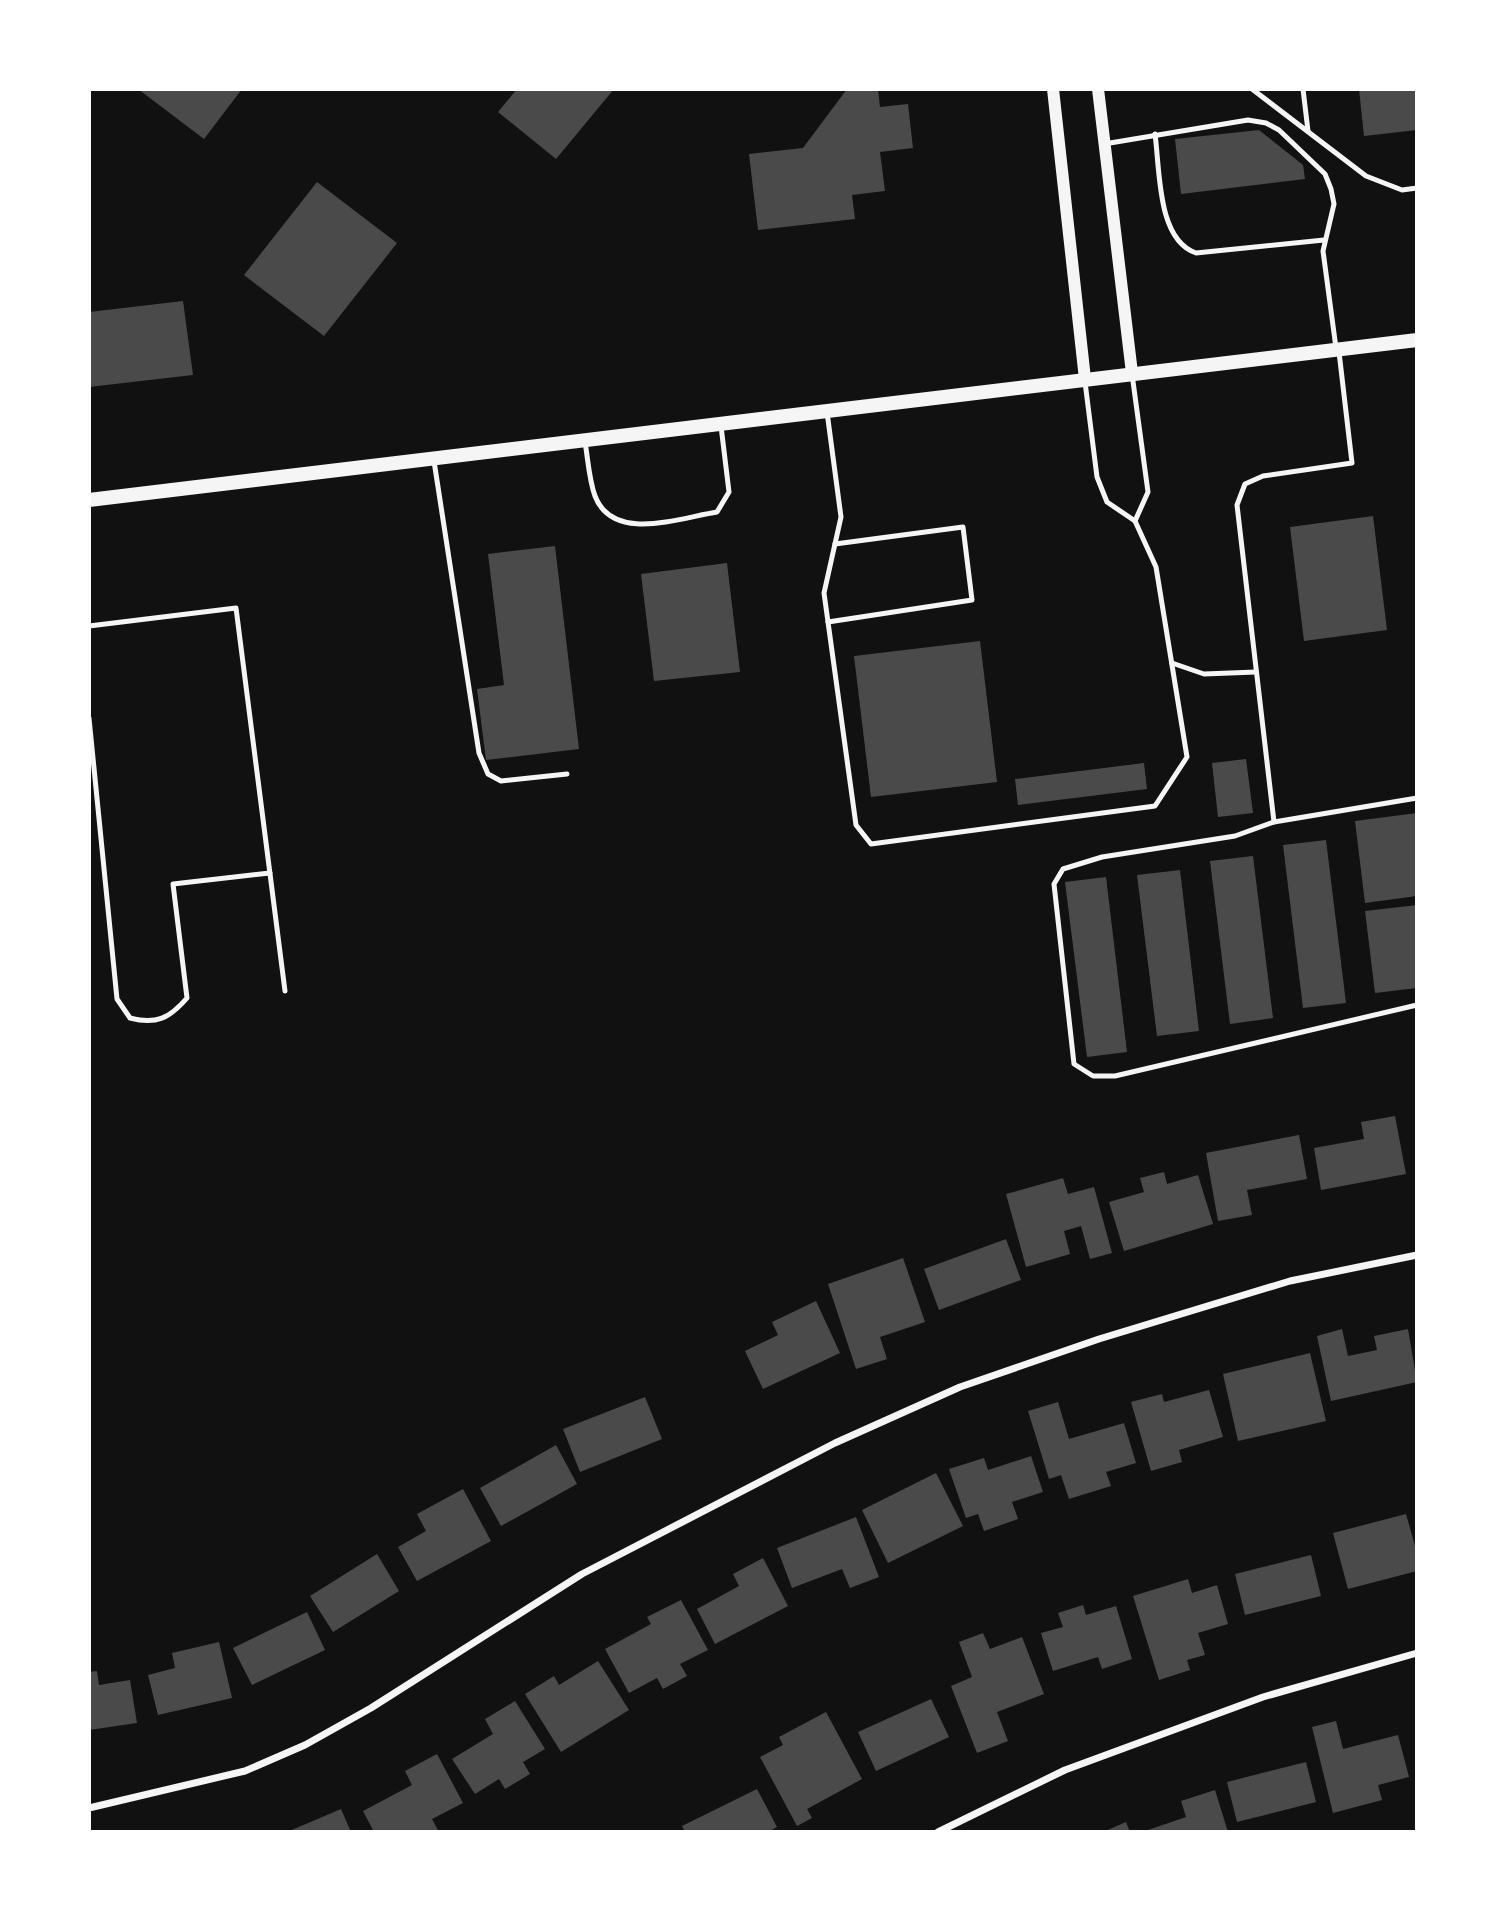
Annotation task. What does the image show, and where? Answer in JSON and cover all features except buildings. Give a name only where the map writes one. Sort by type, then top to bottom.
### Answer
[{"type":"main road","points":[[89,500],[1417,340]]},
{"type":"street","points":[[1053,89],[1085,379]]},
{"type":"street","points":[[1098,89],[1132,373]]},
{"type":"street","points":[[89,1808],[245,1771],[305,1745],[371,1708],[582,1574],[835,1443],[960,1387],[1099,1339],[1290,1281],[1417,1255]]},
{"type":"street","points":[[937,1832],[1065,1770],[1263,1696],[1417,1653]]},
{"type":"lane","points":[[1252,89],[1384,185],[1402,190],[1417,188]]},
{"type":"lane","points":[[1303,89],[1308,132]]},
{"type":"lane","points":[[1104,144],[1248,120],[1266,123],[1279,130],[1325,174],[1331,190],[1334,204],[1324,240],[1352,463],[1263,477],[1245,484],[1237,505],[1274,822]]},
{"type":"lane","points":[[1155,134],[1168,224],[1184,249],[1196,254],[1324,240]]},
{"type":"lane","points":[[1132,373],[1148,492],[1135,521]]},
{"type":"lane","points":[[827,412],[841,517],[824,593],[856,825],[871,844],[1155,806],[1187,757],[1156,567],[1135,521],[1107,502],[1097,477],[1085,379]]},
{"type":"lane","points":[[585,439],[595,495],[606,514],[632,526],[717,512],[729,492],[721,424]]},
{"type":"lane","points":[[433,458],[479,753],[483,764],[488,774],[502,780],[567,774]]},
{"type":"lane","points":[[828,622],[972,600],[963,527],[835,544]]},
{"type":"lane","points":[[89,626],[236,608],[285,991]]},
{"type":"lane","points":[[1172,663],[1203,674],[1256,671]]},
{"type":"lane","points":[[89,718],[117,999],[130,1018],[143,1022],[163,1020],[187,998],[173,884],[270,873]]},
{"type":"lane","points":[[1417,798],[1274,822],[1236,836],[1102,856],[1063,869],[1054,884],[1074,1064],[1093,1076],[1115,1076],[1417,1005]]}]
